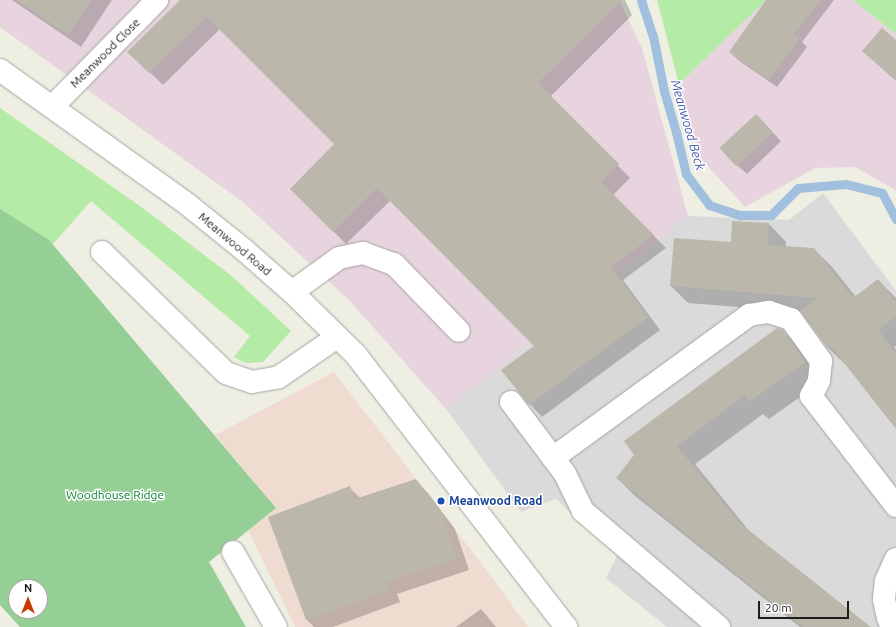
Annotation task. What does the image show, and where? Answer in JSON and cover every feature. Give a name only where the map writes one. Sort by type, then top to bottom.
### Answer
[{"type":"street","name":"Meanwood Close","points":[[52,107],[157,0]]},
{"type":"street","name":"Meanwood Road","points":[[0,70],[187,204],[243,249],[292,292],[356,355],[566,627]]},
{"type":"street","points":[[102,252],[226,372],[252,382],[279,377],[337,337]]},
{"type":"street","points":[[292,292],[339,258],[363,253],[394,264],[458,331]]},
{"type":"street","points":[[553,458],[749,315],[769,312],[791,319],[821,361],[819,381],[811,396],[896,506]]},
{"type":"street","points":[[511,402],[565,474],[582,511],[719,627]]},
{"type":"street","points":[[233,552],[276,627]]},
{"type":"street","points":[[892,627],[888,618],[884,599],[886,581],[896,559]]},
{"type":"shaded area","points":[[0,0],[619,0],[642,48],[688,216],[446,409],[349,300],[243,202],[0,27]]},
{"type":"shaded area","points":[[766,0],[853,0],[896,34],[896,192],[894,189],[855,167],[815,168],[745,207],[702,160],[679,84]]},
{"type":"shaded area","points":[[823,193],[896,291],[896,627],[667,627],[606,578],[617,556],[556,499],[521,512],[446,409],[688,216],[789,220]]},
{"type":"shaded area","points":[[334,372],[484,567],[528,627],[295,627],[248,530],[276,508],[215,435]]},
{"type":"green space","points":[[657,0],[766,0],[679,84]]},
{"type":"green space","points":[[853,0],[896,0],[896,34]]},
{"type":"green space","points":[[0,108],[144,209],[233,277],[291,331],[263,362],[245,363],[234,357],[250,336],[91,201],[53,244],[0,210]]},
{"type":"green space","name":"Woodhouse Ridge","points":[[0,209],[49,240],[276,508],[209,562],[246,627],[20,627],[13,619],[48,619],[48,579],[8,579],[8,614],[0,605]]},
{"type":"building","points":[[16,0],[92,0],[68,35]]},
{"type":"building","points":[[180,0],[622,0],[538,83],[619,164],[601,182],[654,235],[611,267],[648,317],[529,405],[501,370],[534,346],[377,188],[333,232],[290,189],[334,144],[207,17],[149,73],[127,52]]},
{"type":"building","points":[[766,0],[821,0],[794,34],[800,38],[769,80],[729,52]]},
{"type":"building","points":[[882,28],[896,40],[896,81],[862,51]]},
{"type":"building","points":[[756,114],[773,132],[736,166],[719,148]]},
{"type":"building","points":[[732,221],[769,223],[768,245],[814,248],[853,298],[878,279],[896,302],[896,316],[878,330],[896,353],[896,429],[830,345],[827,347],[800,311],[817,298],[670,286],[674,238],[731,242]]},
{"type":"building","points":[[777,328],[783,330],[806,362],[749,402],[745,395],[677,446],[741,524],[871,627],[803,627],[616,478],[634,455],[624,441]]},
{"type":"building","points":[[416,479],[443,516],[457,558],[386,582],[389,590],[306,620],[268,517],[350,486],[355,499]]},
{"type":"waterway","name":"Meanwood Beck","points":[[641,0],[653,36],[664,91],[686,174],[709,205],[740,215],[771,215],[798,188],[846,184],[882,193],[896,219]]},
{"type":"place","name":"Meanwood Road","points":[[441,501]]}]
